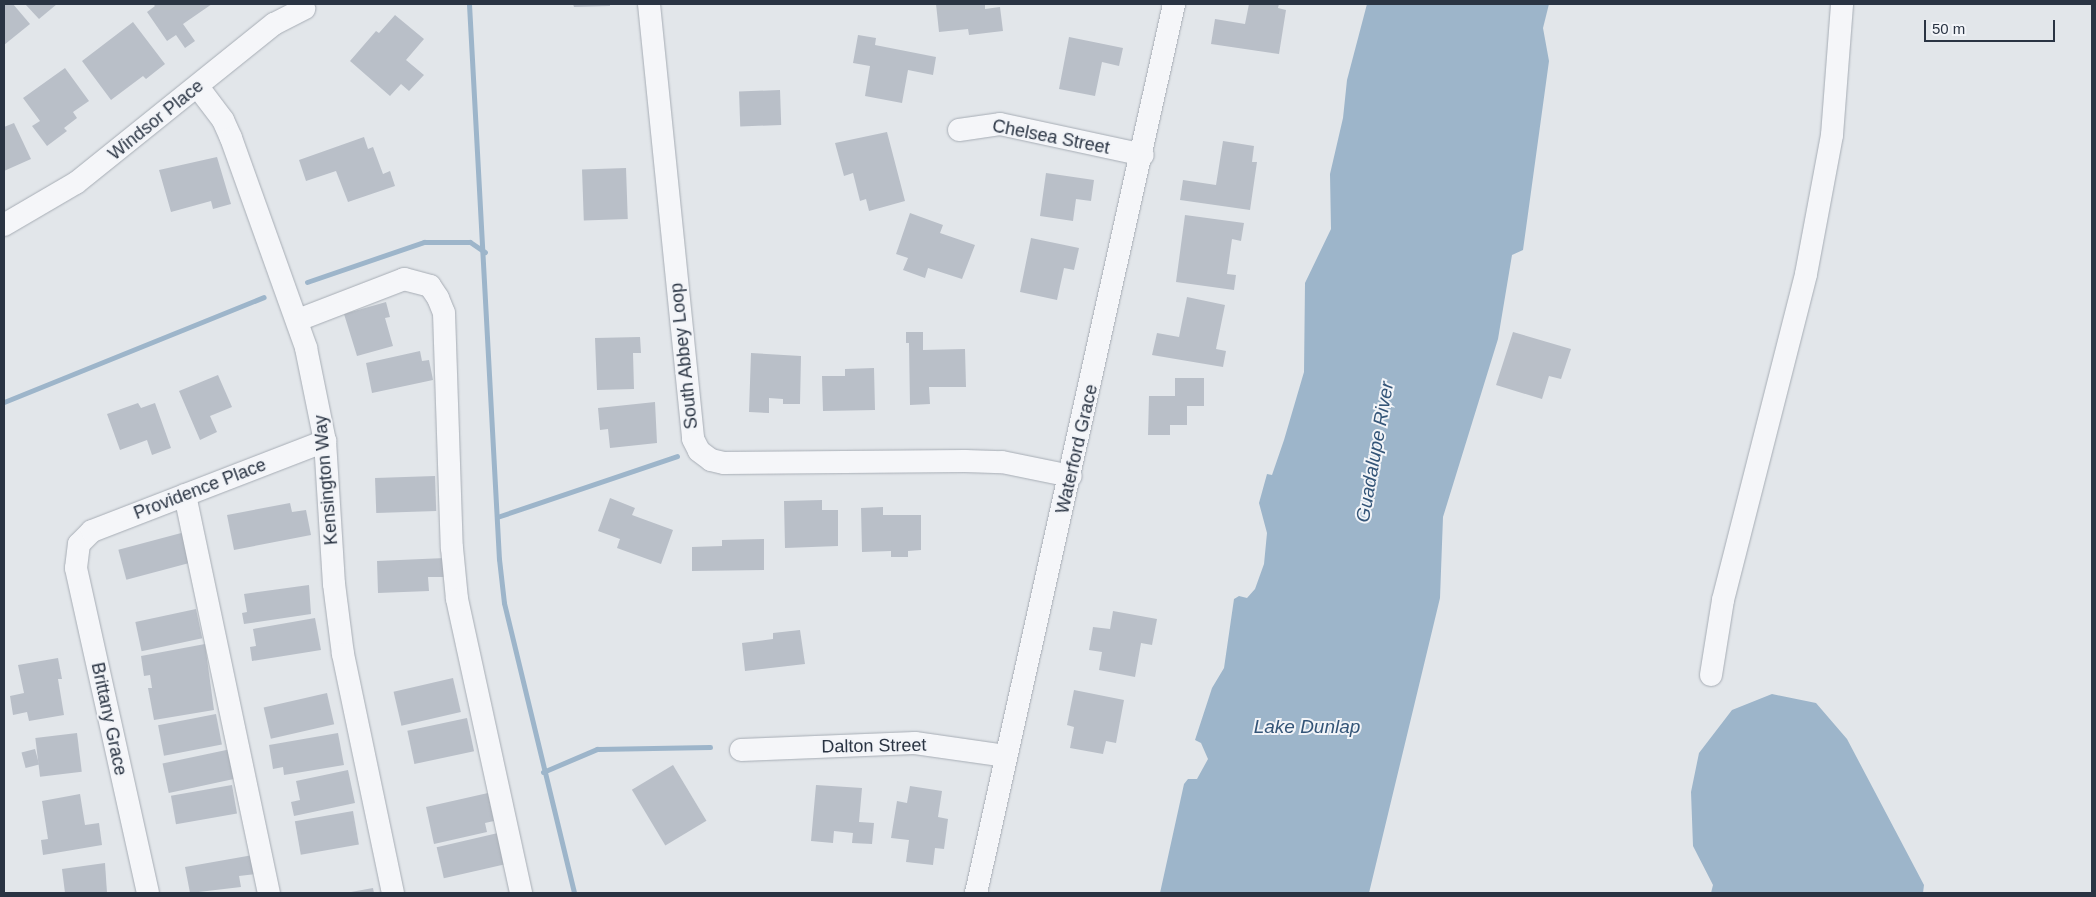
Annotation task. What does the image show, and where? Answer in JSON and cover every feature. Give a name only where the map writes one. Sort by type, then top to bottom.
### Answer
[{"type":"street","name":"South Abbey Loop","points":[[649,4],[692,439],[699,451],[711,460],[724,463],[1002,462],[1071,476]]},
{"type":"street","name":"Waterford Grace","points":[[976,893],[1005,756],[1071,476],[1143,155],[1174,4]]},
{"type":"street","points":[[1711,675],[1725,591],[1810,255],[1832,135],[1842,4]]},
{"type":"street","name":"Windsor Place","points":[[4,225],[70,188],[274,24],[304,9]]},
{"type":"street","name":"Kensington Way","points":[[198,87],[223,120],[231,138],[298,320],[325,441],[337,618],[392,893]]},
{"type":"street","name":"Chelsea Street","points":[[959,130],[1000,124],[1143,155]]},
{"type":"street","points":[[298,320],[404,279],[430,286],[438,298],[444,313],[452,548],[457,599],[522,893]]},
{"type":"street","name":"Providence Place","points":[[79,544],[92,531],[325,441]]},
{"type":"street","points":[[185,495],[269,893]]},
{"type":"street","name":"Brittany Grace","points":[[79,544],[76,568],[148,893]]},
{"type":"street","name":"Dalton Street","points":[[741,750],[915,743],[1005,756]]},
{"type":"water","name":"Lake Dunlap","points":[[1367,4],[1549,4],[1543,28],[1549,61],[1523,250],[1512,255],[1498,339],[1443,517],[1440,598],[1369,893],[1160,893],[1184,784],[1188,779],[1197,779],[1208,759],[1201,743],[1195,740],[1212,688],[1224,668],[1234,599],[1239,596],[1247,598],[1255,589],[1264,564],[1267,533],[1259,503],[1267,474],[1272,475],[1304,372],[1305,283],[1331,229],[1330,174],[1343,118],[1347,80]]},
{"type":"water","points":[[1772,694],[1816,703],[1847,739],[1924,885],[1923,893],[1711,893],[1713,885],[1693,846],[1691,792],[1699,753],[1732,710]]},
{"type":"building","points":[[4,4],[13,4],[30,24],[4,45]]},
{"type":"building","points":[[25,4],[57,4],[39,19]]},
{"type":"building","points":[[153,4],[212,4],[183,24],[195,41],[185,48],[176,35],[167,41],[147,12],[155,6]]},
{"type":"building","points":[[573,4],[610,4],[610,6],[574,7]]},
{"type":"building","points":[[936,4],[985,4],[985,9],[1000,7],[1003,31],[969,35],[968,29],[939,32]]},
{"type":"building","points":[[1249,4],[1279,4],[1278,8],[1286,10],[1279,54],[1211,44],[1215,19],[1245,24]]},
{"type":"building","points":[[395,15],[424,39],[406,60],[424,75],[409,91],[401,84],[390,96],[350,61],[376,31],[379,33]]},
{"type":"building","points":[[133,22],[165,64],[146,79],[143,76],[111,100],[82,61]]},
{"type":"building","points":[[858,35],[876,38],[875,45],[936,57],[933,75],[908,70],[902,103],[865,96],[870,66],[853,63]]},
{"type":"building","points":[[1069,37],[1123,48],[1119,66],[1102,62],[1095,96],[1059,89]]},
{"type":"building","points":[[65,68],[89,101],[73,112],[77,118],[64,128],[67,131],[47,146],[32,126],[40,121],[23,98]]},
{"type":"building","points":[[780,90],[781,125],[740,126],[739,91]]},
{"type":"building","points":[[14,123],[31,159],[4,171],[4,127]]},
{"type":"building","points":[[887,132],[905,201],[869,211],[866,199],[860,201],[853,173],[844,176],[835,143]]},
{"type":"building","points":[[364,137],[368,149],[373,147],[383,174],[390,171],[395,186],[348,202],[336,171],[306,181],[299,160]]},
{"type":"building","points":[[1223,141],[1254,146],[1252,162],[1257,162],[1250,210],[1180,200],[1183,180],[1216,185]]},
{"type":"building","points":[[217,157],[231,204],[213,209],[211,201],[171,212],[159,170]]},
{"type":"building","points":[[626,168],[628,219],[584,221],[582,170]]},
{"type":"building","points":[[1046,173],[1094,180],[1091,201],[1076,199],[1073,221],[1040,216]]},
{"type":"building","points":[[910,213],[943,225],[940,233],[975,245],[962,279],[928,268],[925,278],[903,270],[908,258],[896,254]]},
{"type":"building","points":[[1185,215],[1244,223],[1241,241],[1232,239],[1227,274],[1236,275],[1234,290],[1176,282]]},
{"type":"building","points":[[1031,238],[1079,248],[1074,270],[1064,268],[1057,300],[1020,292]]},
{"type":"building","points":[[1187,297],[1225,305],[1216,349],[1226,351],[1223,367],[1152,355],[1157,333],[1179,337]]},
{"type":"building","points":[[386,302],[390,317],[385,318],[393,346],[357,356],[344,314]]},
{"type":"building","points":[[906,332],[923,332],[923,350],[965,349],[966,387],[929,387],[930,404],[910,405],[909,343],[906,343]]},
{"type":"building","points":[[1513,332],[1571,349],[1561,379],[1549,376],[1542,399],[1496,385]]},
{"type":"building","points":[[640,337],[641,353],[633,353],[634,389],[597,390],[595,338]]},
{"type":"building","points":[[420,351],[422,361],[429,360],[433,380],[372,393],[366,363]]},
{"type":"building","points":[[751,353],[801,356],[800,404],[783,404],[783,399],[769,398],[769,413],[749,412]]},
{"type":"building","points":[[874,368],[875,410],[823,411],[822,376],[845,376],[845,369]]},
{"type":"building","points":[[218,375],[232,407],[210,416],[217,432],[200,440],[179,391]]},
{"type":"building","points":[[1175,378],[1204,378],[1204,406],[1187,406],[1187,425],[1170,425],[1170,435],[1148,435],[1149,396],[1175,396]]},
{"type":"building","points":[[655,402],[657,443],[610,448],[608,429],[600,430],[598,408]]},
{"type":"building","points":[[138,403],[141,408],[155,403],[171,448],[152,455],[147,440],[120,450],[107,414]]},
{"type":"building","points":[[435,476],[436,511],[376,513],[375,478]]},
{"type":"building","points":[[610,498],[635,508],[632,515],[673,530],[661,564],[617,548],[620,539],[598,531]]},
{"type":"building","points":[[822,500],[822,510],[838,510],[838,546],[785,548],[784,501]]},
{"type":"building","points":[[290,503],[292,512],[306,510],[311,535],[234,550],[227,515]]},
{"type":"building","points":[[883,507],[883,515],[921,515],[921,550],[908,551],[908,557],[891,557],[891,551],[862,552],[861,508]]},
{"type":"building","points":[[185,532],[193,562],[126,580],[118,550]]},
{"type":"building","points":[[764,539],[764,570],[692,571],[692,547],[722,546],[722,540]]},
{"type":"building","points":[[445,558],[446,577],[428,577],[429,591],[378,593],[377,561]]},
{"type":"building","points":[[309,585],[311,614],[244,624],[242,613],[247,612],[244,594]]},
{"type":"building","points":[[196,609],[202,638],[142,651],[135,622]]},
{"type":"building","points":[[1113,611],[1157,619],[1152,645],[1141,643],[1135,677],[1099,670],[1102,652],[1089,650],[1093,627],[1110,629]]},
{"type":"building","points":[[315,618],[321,650],[252,661],[250,647],[256,646],[253,629]]},
{"type":"building","points":[[800,630],[805,664],[745,671],[742,643],[773,639],[773,633]]},
{"type":"building","points":[[205,644],[214,710],[154,720],[148,688],[152,688],[150,675],[144,676],[141,656]]},
{"type":"building","points":[[58,658],[62,679],[58,679],[64,715],[29,721],[27,712],[13,715],[10,696],[24,693],[18,665]]},
{"type":"building","points":[[453,678],[461,712],[401,726],[394,692]]},
{"type":"building","points":[[1074,690],[1124,700],[1116,743],[1106,741],[1103,754],[1070,748],[1074,727],[1067,725]]},
{"type":"building","points":[[327,693],[334,724],[271,739],[264,708]]},
{"type":"building","points":[[216,714],[222,744],[164,756],[158,725]]},
{"type":"building","points":[[467,718],[474,751],[414,764],[407,731]]},
{"type":"building","points":[[77,733],[82,772],[40,777],[35,738]]},
{"type":"building","points":[[338,733],[344,765],[284,775],[283,767],[273,769],[269,745]]},
{"type":"building","points":[[35,749],[39,764],[26,768],[21,753]]},
{"type":"building","points":[[231,749],[237,778],[169,793],[163,764]]},
{"type":"building","points":[[673,765],[706,821],[665,845],[632,790]]},
{"type":"building","points":[[348,770],[355,803],[294,816],[291,802],[300,800],[296,781]]},
{"type":"building","points":[[232,785],[237,814],[176,824],[171,796]]},
{"type":"building","points":[[816,785],[862,788],[859,822],[874,823],[872,844],[852,843],[853,833],[834,831],[833,843],[811,841]]},
{"type":"building","points":[[910,786],[942,791],[938,817],[948,819],[944,849],[935,848],[933,865],[906,862],[909,840],[891,838],[897,801],[907,803]]},
{"type":"building","points":[[488,793],[494,821],[485,823],[487,832],[434,844],[426,807]]},
{"type":"building","points":[[80,794],[85,825],[99,823],[102,845],[43,855],[41,840],[48,839],[42,801]]},
{"type":"building","points":[[353,811],[359,844],[301,855],[295,821]]},
{"type":"building","points":[[498,833],[505,864],[444,878],[437,847]]},
{"type":"building","points":[[253,855],[256,874],[239,876],[241,887],[190,893],[185,867]]},
{"type":"building","points":[[105,863],[107,893],[65,893],[62,869]]},
{"type":"building","points":[[373,888],[374,893],[351,892]]},
{"type":"waterway","points":[[469,4],[499,559],[504,603],[574,893]]},
{"type":"waterway","points":[[307,282],[424,242],[470,242],[485,252]]},
{"type":"waterway","points":[[4,402],[264,297]]},
{"type":"waterway","points":[[497,517],[677,456]]},
{"type":"waterway","points":[[543,772],[597,749],[710,747]]},
{"type":"water label","name":"Guadalupe River","points":[[1375,452]]}]
